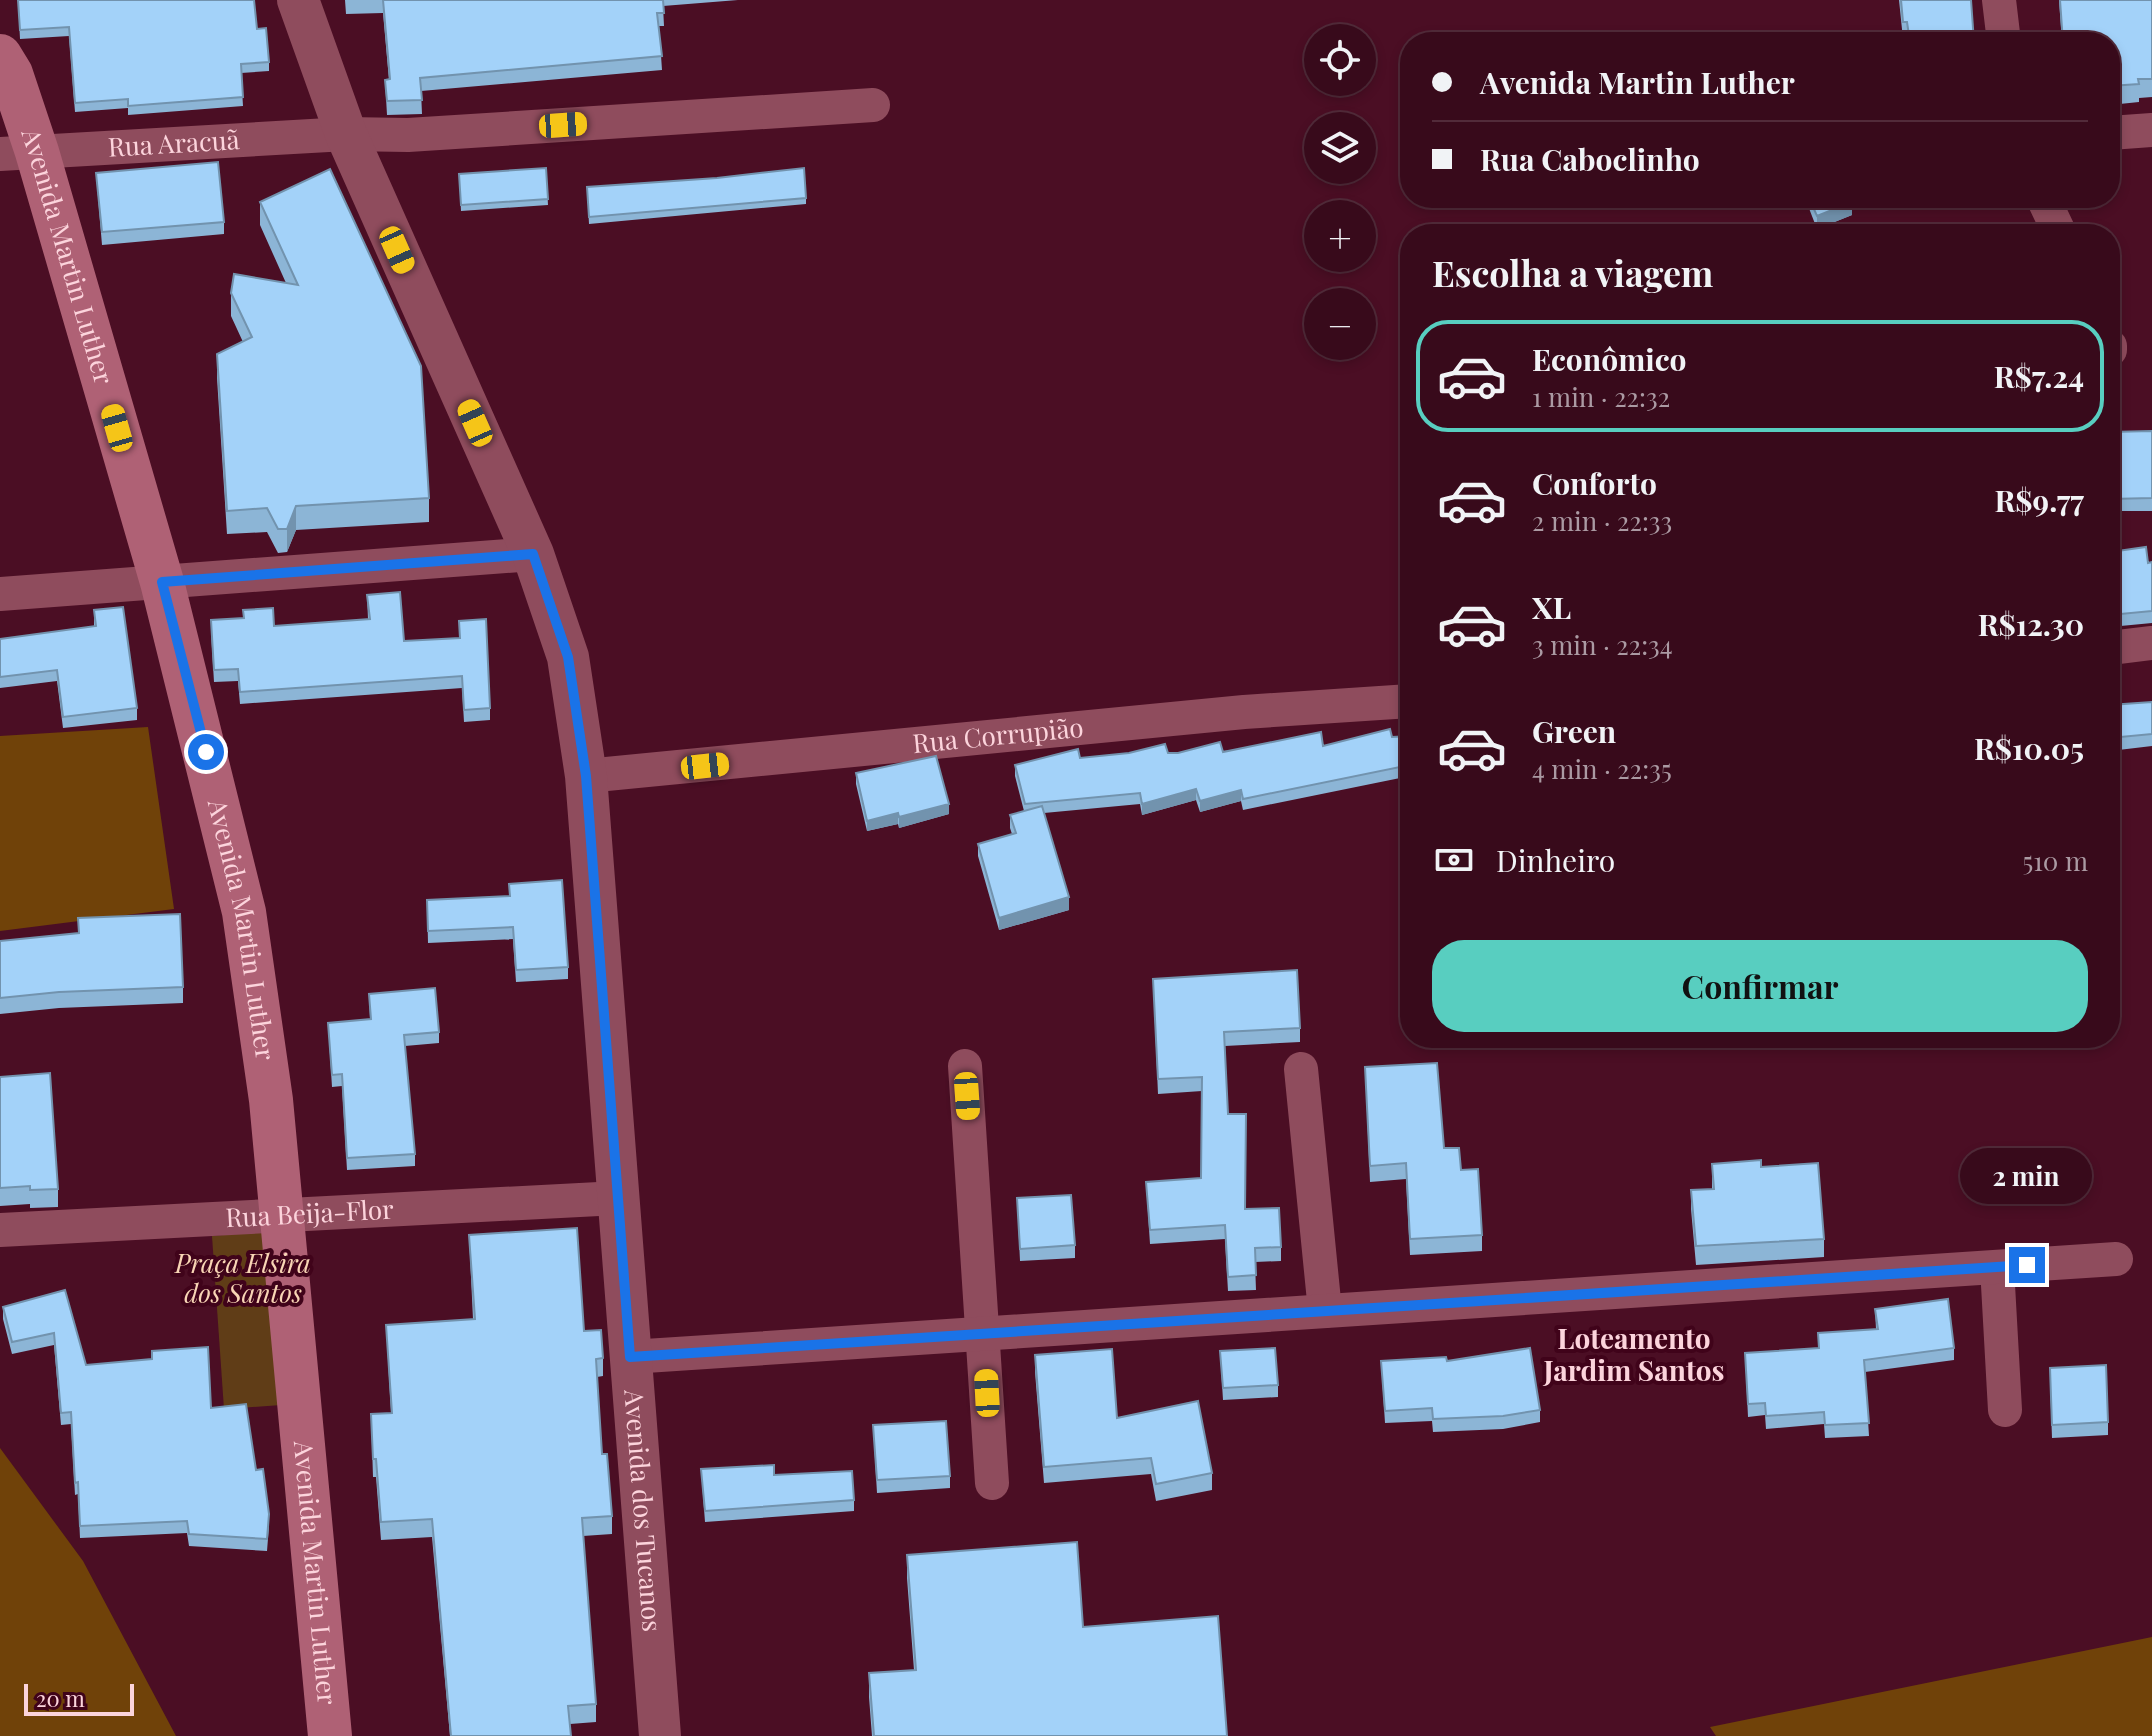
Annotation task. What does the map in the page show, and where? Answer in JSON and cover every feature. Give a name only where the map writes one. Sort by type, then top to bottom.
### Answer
[{"type":"main road","name":"Avenida Martin Luther","points":[[0,56],[11,74],[18,153],[162,582],[244,912],[271,1100],[330,1736]]},
{"type":"street","name":"Avenida dos Tucanos","points":[[298,0],[346,134],[533,554],[568,657],[586,776],[660,1736]]},
{"type":"street","points":[[1999,0],[2003,32]]},
{"type":"street","name":"Rua Aracuã","points":[[18,153],[346,134],[408,135],[873,105]]},
{"type":"street","points":[[2120,132],[2152,130]]},
{"type":"street","points":[[0,594],[533,554]]},
{"type":"street","points":[[2120,647],[2152,643]]},
{"type":"street","name":"Rua Corrupião","points":[[586,776],[1275,710],[1400,702]]},
{"type":"street","points":[[965,1066],[992,1483]]},
{"type":"street","points":[[1301,1069],[1325,1311]]},
{"type":"street","name":"Rua Beija-Flor","points":[[0,1230],[618,1198]]},
{"type":"street","points":[[630,1357],[2116,1259]]},
{"type":"street","points":[[1997,1267],[2005,1410]]},
{"type":"green space","name":"Praça Elsira dos Santos","points":[[269,1231],[281,1405],[224,1409],[212,1236]]},
{"type":"shaded area","points":[[148,727],[174,909],[0,931],[0,736]]},
{"type":"shaded area","points":[[0,1448],[83,1561],[176,1736],[0,1736]]},
{"type":"shaded area","points":[[2152,1637],[2152,1736],[1716,1736],[1710,1727]]},
{"type":"building","points":[[18,0],[254,0],[257,29],[266,28],[269,62],[241,64],[243,97],[128,106],[128,99],[75,103],[69,27],[20,30]]},
{"type":"building","points":[[383,0],[663,0],[664,13],[657,13],[662,56],[420,78],[422,100],[387,101],[385,80],[390,79]]},
{"type":"building","points":[[1901,0],[1971,0],[1973,32],[1908,32],[1907,22],[1903,22]]},
{"type":"building","points":[[2060,0],[2152,0],[2152,79],[2138,79],[2139,84],[2120,85],[2120,32],[2062,32]]},
{"type":"building","points":[[218,162],[224,222],[102,232],[96,173]]},
{"type":"building","points":[[546,168],[548,199],[461,205],[459,174]]},
{"type":"building","points":[[804,168],[806,198],[589,217],[587,187]]},
{"type":"building","points":[[330,169],[421,366],[429,498],[296,506],[287,529],[278,529],[267,508],[227,511],[217,354],[252,337],[231,293],[234,274],[298,285],[260,202]]},
{"type":"building","points":[[1813,208],[1837,208],[1817,216]]},
{"type":"building","points":[[2152,431],[2152,498],[2120,499],[2120,432]]},
{"type":"building","points":[[2146,547],[2148,563],[2152,562],[2152,611],[2120,614],[2120,551]]},
{"type":"building","points":[[400,592],[404,641],[460,638],[459,621],[486,619],[490,708],[464,710],[462,676],[240,692],[238,669],[214,670],[211,620],[244,618],[243,610],[273,608],[274,626],[370,619],[367,595]]},
{"type":"building","points":[[123,607],[137,708],[63,717],[57,670],[0,677],[0,639],[96,626],[94,610]]},
{"type":"building","points":[[2152,702],[2152,734],[2120,737],[2120,704]]},
{"type":"building","points":[[1390,729],[1392,737],[1400,737],[1400,767],[1243,799],[1241,790],[1200,801],[1196,789],[1142,804],[1140,793],[1025,804],[1015,765],[1078,749],[1080,758],[1129,753],[1165,744],[1168,753],[1178,753],[1220,742],[1223,752],[1321,732],[1323,746]]},
{"type":"building","points":[[936,756],[949,804],[899,817],[898,813],[867,821],[856,773]]},
{"type":"building","points":[[1042,806],[1069,897],[999,918],[978,844],[1016,833],[1010,815]]},
{"type":"building","points":[[562,880],[568,967],[516,970],[513,927],[428,931],[427,900],[510,896],[509,884]]},
{"type":"building","points":[[180,914],[183,987],[59,992],[0,998],[0,941],[79,933],[78,918]]},
{"type":"building","points":[[1297,970],[1300,1028],[1224,1032],[1228,1114],[1246,1114],[1245,1209],[1279,1208],[1281,1247],[1255,1248],[1256,1275],[1228,1277],[1225,1225],[1150,1230],[1146,1182],[1201,1178],[1202,1077],[1158,1079],[1153,979]]},
{"type":"building","points":[[435,988],[439,1032],[404,1035],[415,1154],[347,1158],[342,1074],[332,1075],[328,1023],[371,1019],[369,994]]},
{"type":"building","points":[[1437,1063],[1444,1148],[1459,1148],[1461,1170],[1478,1169],[1482,1235],[1410,1239],[1406,1163],[1370,1166],[1365,1067]]},
{"type":"building","points":[[50,1073],[58,1189],[30,1190],[30,1186],[0,1188],[0,1077]]},
{"type":"building","points":[[1761,1160],[1761,1167],[1818,1163],[1824,1239],[1696,1246],[1691,1190],[1714,1189],[1712,1164]]},
{"type":"building","points":[[1071,1195],[1075,1245],[1020,1249],[1017,1198]]},
{"type":"building","points":[[577,1228],[584,1331],[601,1330],[603,1358],[596,1359],[602,1454],[607,1454],[612,1516],[582,1518],[596,1704],[568,1706],[571,1736],[451,1736],[432,1519],[381,1522],[371,1414],[392,1413],[386,1325],[475,1319],[469,1235]]},
{"type":"building","points":[[65,1290],[86,1365],[152,1359],[152,1351],[208,1347],[211,1408],[246,1404],[256,1470],[263,1469],[269,1514],[267,1539],[189,1534],[187,1521],[80,1526],[71,1412],[61,1413],[54,1333],[12,1342],[3,1307]]},
{"type":"building","points":[[1948,1299],[1954,1348],[1864,1360],[1869,1423],[1825,1425],[1824,1412],[1766,1416],[1765,1403],[1748,1404],[1745,1353],[1819,1348],[1818,1333],[1878,1329],[1875,1309]]},
{"type":"building","points":[[1275,1348],[1278,1385],[1223,1388],[1220,1351]]},
{"type":"building","points":[[1530,1348],[1540,1410],[1503,1416],[1433,1419],[1432,1408],[1385,1411],[1381,1361],[1446,1357],[1447,1361]]},
{"type":"building","points":[[1112,1349],[1117,1418],[1198,1401],[1212,1473],[1156,1484],[1151,1458],[1044,1467],[1035,1355]]},
{"type":"building","points":[[2106,1365],[2108,1422],[2052,1425],[2050,1368]]},
{"type":"building","points":[[946,1421],[950,1476],[877,1480],[873,1425]]},
{"type":"building","points":[[774,1465],[774,1475],[852,1471],[854,1500],[705,1511],[701,1469]]},
{"type":"building","points":[[1077,1542],[1083,1627],[1218,1616],[1227,1736],[874,1736],[869,1673],[916,1670],[907,1555]]},
{"type":"district","name":"Loteamento Jardim Santos","points":[[1634,1355]]},
{"type":"route","points":[[206,752],[162,582],[533,554],[568,657],[586,776],[630,1357],[2027,1265]]}]
